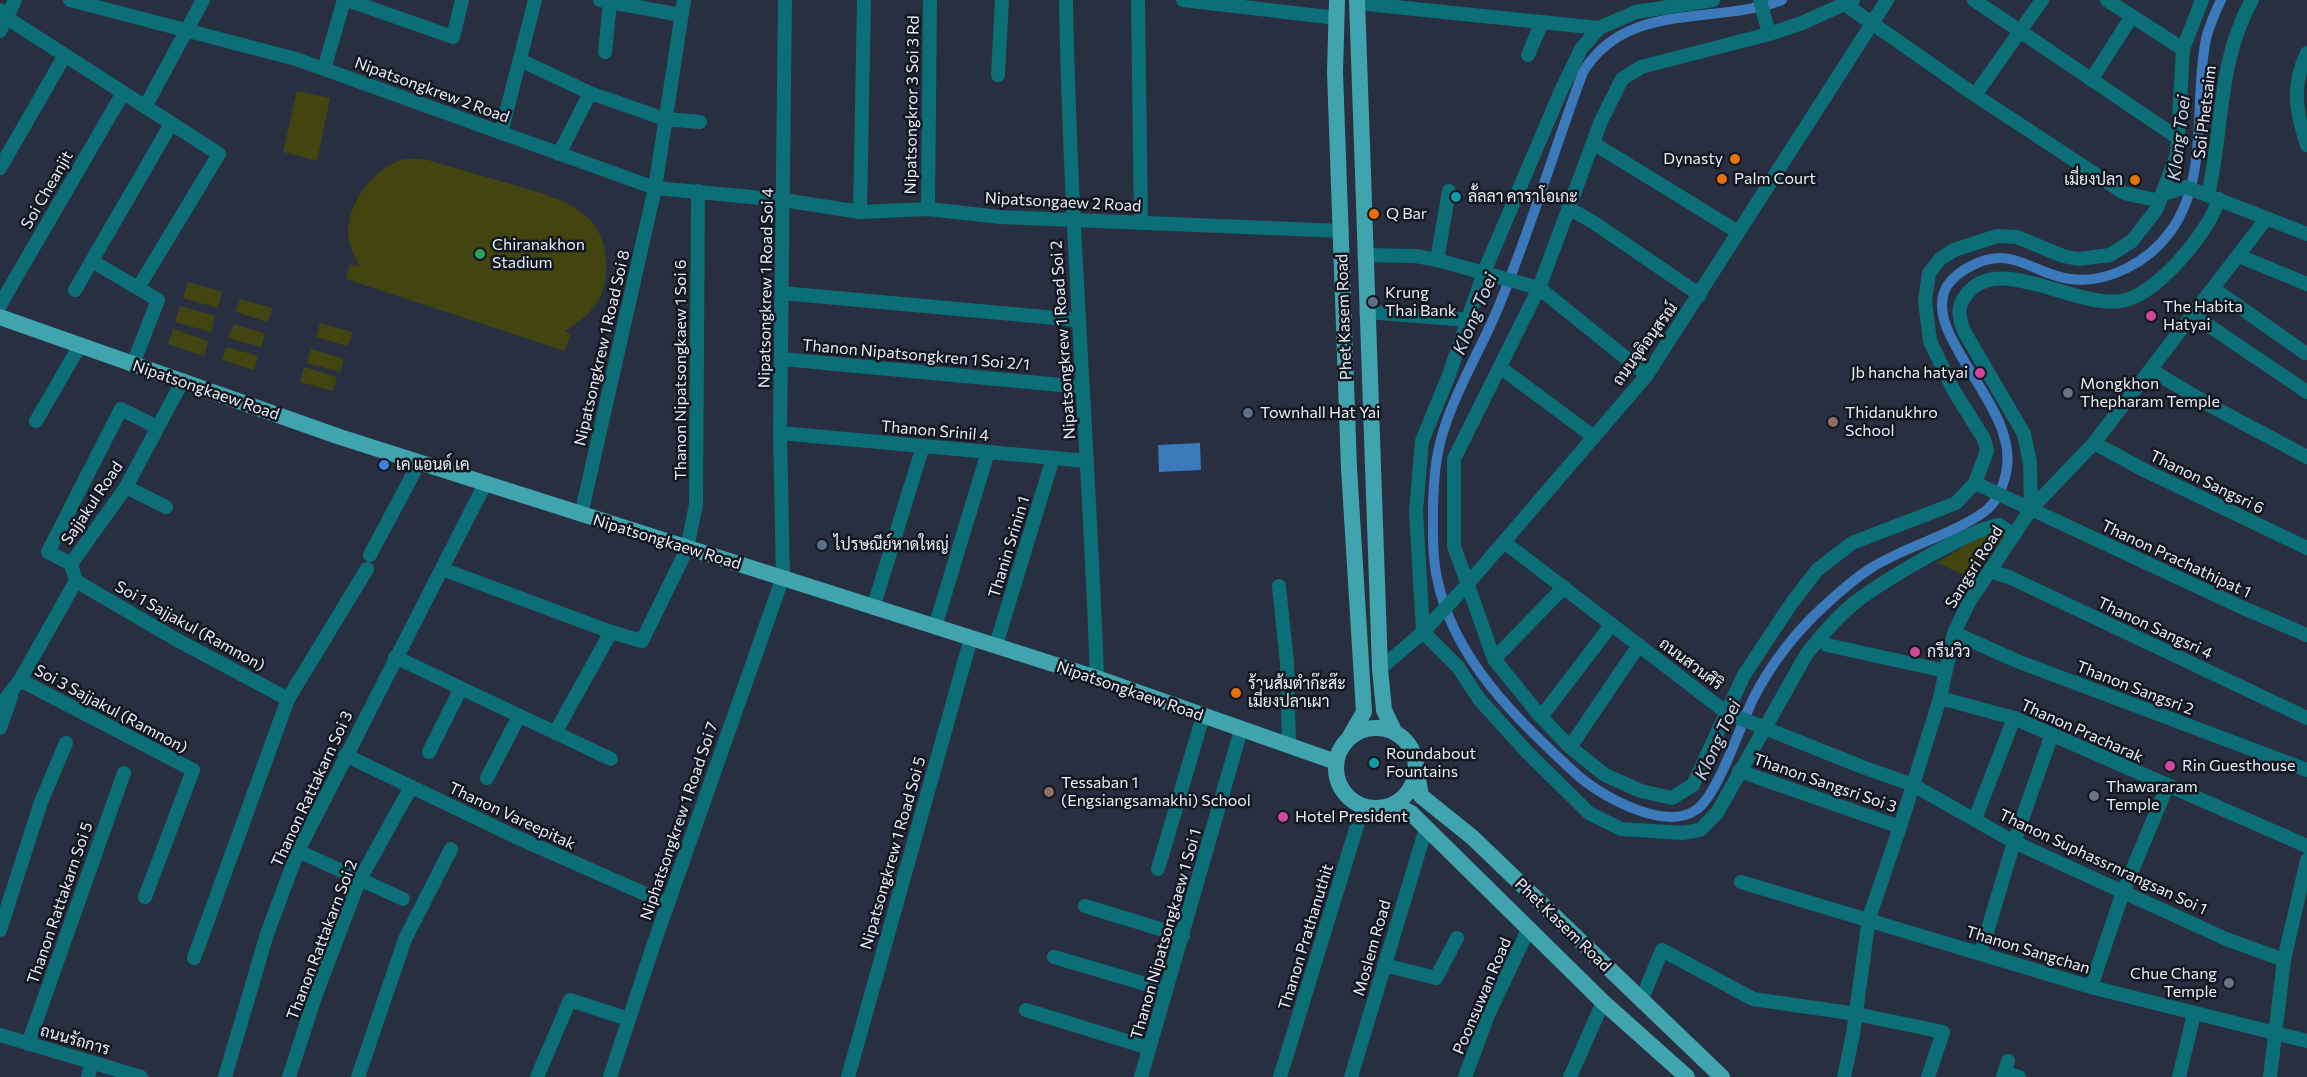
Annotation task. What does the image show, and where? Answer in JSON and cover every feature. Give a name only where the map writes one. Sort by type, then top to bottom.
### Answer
[{"type":"main road","name":"Phet Kasem Road","points":[[1337,0],[1335,72],[1349,468],[1364,712],[1349,738]]},
{"type":"main road","name":"Phet Kasem Road","points":[[1357,2],[1380,669],[1384,710],[1394,732]]},
{"type":"main road","points":[[1335,72],[1358,72]]},
{"type":"main road","name":"Nipatsongkaew Road","points":[[0,317],[79,347],[183,380],[419,463],[996,645],[1336,762]]},
{"type":"main road","points":[[1349,468],[1372,467]]},
{"type":"main road","points":[[1370,728],[1394,732],[1410,746],[1416,768],[1414,781],[1407,793],[1397,802],[1384,807],[1363,806],[1344,791],[1336,774],[1336,762],[1349,738],[1370,728]]},
{"type":"main road","name":"Phet Kasem Road","points":[[1416,768],[1421,796],[1472,837],[1722,1077]]},
{"type":"main road","name":"Phet Kasem Road","points":[[1384,807],[1399,807],[1411,813],[1603,1002],[1687,1077]]},
{"type":"street","points":[[15,0],[2,20],[65,55],[219,154],[138,288]]},
{"type":"street","name":"Nipatsongkrew 2 Road","points":[[70,0],[115,6],[187,32],[296,59],[655,188],[783,200]]},
{"type":"street","points":[[144,107],[203,0]]},
{"type":"street","points":[[324,69],[346,0],[453,38],[462,0]]},
{"type":"street","points":[[501,133],[535,0]]},
{"type":"street","name":"Nipatsongkrew 1 Road Soi 8","points":[[581,515],[655,188],[684,0]]},
{"type":"street","name":"Nipatsongkrew 1 Road Soi 4","points":[[783,577],[780,433],[785,0]]},
{"type":"street","points":[[860,212],[864,0]]},
{"type":"street","name":"Nipatsongkror 3 Soi 3 Rd","points":[[928,210],[930,0]]},
{"type":"street","points":[[998,75],[1002,0]]},
{"type":"street","name":"Nipatsongkrew 1 Road Soi 2","points":[[1066,0],[1072,219],[1087,461],[1097,678]]},
{"type":"street","points":[[1138,0],[1142,223]]},
{"type":"street","points":[[1183,0],[1337,18]]},
{"type":"street","points":[[1713,0],[1636,12],[1599,28],[1588,39],[1577,57],[1522,177],[1484,272],[1422,441],[1416,511],[1423,632],[1458,667],[1479,699],[1527,752],[1589,813],[1621,829],[1682,833],[1700,830],[1717,813],[1761,728],[1806,655],[1824,632],[1853,604],[1939,551],[1987,527],[1999,525],[2014,535]]},
{"type":"street","points":[[1760,0],[1768,30]]},
{"type":"street","name":"ถนนจุติอนุสรณ์","points":[[1380,669],[1423,632],[1466,586],[1647,375],[1887,0]]},
{"type":"street","points":[[1974,0],[2178,138]]},
{"type":"street","points":[[1975,95],[2042,0]]},
{"type":"street","points":[[2107,0],[2183,49]]},
{"type":"street","points":[[2186,186],[2161,197],[2124,193],[1872,24],[1850,3],[1633,70],[1622,79],[1614,92],[1539,288],[1454,459],[1454,546],[1466,586],[1494,659],[1541,717],[1570,747],[1605,775],[1641,791],[1672,798],[1693,785],[1744,675],[1791,604],[1817,570],[1852,543],[1956,503],[1980,485],[1987,451],[1984,439],[1954,391],[1930,341],[1925,302],[1929,273],[1940,259],[1954,250],[1997,236],[2017,237],[2070,258],[2086,259],[2110,255],[2132,241],[2150,220],[2161,197],[2174,163],[2178,138],[2183,49],[2202,0]]},
{"type":"street","name":"Soi Phetsaim","points":[[2031,510],[2028,444],[1965,333],[1959,318],[1960,303],[1977,283],[2000,278],[2023,281],[2060,293],[2115,301],[2129,299],[2151,285],[2185,256],[2204,230],[2220,133],[2226,68],[2232,46],[2252,0]]},
{"type":"street","points":[[605,52],[605,1],[681,15]]},
{"type":"street","points":[[1357,2],[1599,28]]},
{"type":"street","points":[[2091,80],[2132,16]]},
{"type":"street","points":[[1528,55],[1542,22]]},
{"type":"street","points":[[2307,53],[2295,88],[2299,121],[2307,145]]},
{"type":"street","points":[[0,168],[65,55]]},
{"type":"street","points":[[520,60],[590,93],[665,119],[700,122]]},
{"type":"street","name":"Soi Cheanjit","points":[[0,305],[123,93]]},
{"type":"street","points":[[559,154],[590,93]]},
{"type":"street","points":[[75,290],[171,124]]},
{"type":"street","points":[[1593,144],[1738,232]]},
{"type":"street","points":[[2174,163],[2186,186],[2307,234]]},
{"type":"street","name":"Thanon Nipatsongkaew 1 Soi 6","points":[[611,632],[642,641],[687,549],[696,504],[698,191]]},
{"type":"street","points":[[1437,260],[1449,191]]},
{"type":"street","name":"Nipatsongaew 2 Road","points":[[783,200],[860,212],[928,210],[999,217],[1342,231]]},
{"type":"street","points":[[1568,208],[1593,222],[1700,295]]},
{"type":"street","name":"Sangsri Road","points":[[1844,1077],[1856,1014],[1869,918],[1940,698],[1954,633],[1989,571],[2031,510],[2094,443],[2266,219]]},
{"type":"street","points":[[1364,255],[1416,256],[1539,288],[1647,375]]},
{"type":"street","points":[[2239,256],[2307,284]]},
{"type":"street","points":[[92,261],[158,300],[133,364]]},
{"type":"street","points":[[2214,289],[2305,353]]},
{"type":"street","points":[[782,293],[1078,320]]},
{"type":"street","points":[[1366,312],[1468,320]]},
{"type":"street","points":[[2193,315],[2307,392]]},
{"type":"street","points":[[36,421],[79,347]]},
{"type":"street","name":"Thanon Nipatsongkren 1 Soi 2/1","points":[[782,359],[1082,387]]},
{"type":"street","points":[[1501,368],[1594,437]]},
{"type":"street","points":[[2151,370],[2213,407],[2307,457]]},
{"type":"street","name":"Sajjakul Road","points":[[76,581],[71,564],[126,487],[183,380]]},
{"type":"street","points":[[71,564],[48,552],[121,409],[157,427]]},
{"type":"street","name":"Thanon Srinil 4","points":[[780,433],[1087,461]]},
{"type":"street","name":"Thanon Sangsri 6","points":[[2094,443],[2307,548]]},
{"type":"street","points":[[873,608],[922,446]]},
{"type":"street","points":[[935,627],[988,452]]},
{"type":"street","name":"Thanin Srinin 1","points":[[996,645],[1053,458]]},
{"type":"street","points":[[194,958],[288,699],[369,562],[419,463]]},
{"type":"street","name":"Thanon Rattakarn Soi 3","points":[[225,1077],[267,934],[298,851],[485,484]]},
{"type":"street","name":"Thanon Prachathipat 1","points":[[1980,485],[2241,607],[2307,635]]},
{"type":"street","points":[[126,487],[166,507]]},
{"type":"street","name":"ถนนสวนศิริ","points":[[1504,542],[1728,713],[1761,728],[1913,784]]},
{"type":"street","points":[[442,570],[611,632],[555,733]]},
{"type":"street","name":"Thanon Sangsri 4","points":[[1989,571],[2009,577],[2307,718]]},
{"type":"street","name":"Niphatsongkrew 1 Road Soi 7","points":[[610,1077],[628,1019],[783,577]]},
{"type":"street","points":[[0,713],[76,581]]},
{"type":"street","name":"Soi 1 Sajjakul (Ramnon)","points":[[76,581],[177,640],[288,699]]},
{"type":"street","points":[[1279,586],[1287,663],[1289,746]]},
{"type":"street","points":[[1494,659],[1564,587]]},
{"type":"street","points":[[1541,717],[1612,624]]},
{"type":"street","name":"Thanon Sangsri 2","points":[[1954,633],[2017,661],[2307,770]]},
{"type":"street","name":"Nipatsongkrew 1 Road Soi 5","points":[[848,1077],[971,638]]},
{"type":"street","points":[[1570,747],[1639,645]]},
{"type":"street","points":[[1827,645],[1945,671]]},
{"type":"street","points":[[395,657],[611,759]]},
{"type":"street","points":[[0,706],[17,684]]},
{"type":"street","points":[[0,728],[17,684]]},
{"type":"street","name":"Soi 3 Sajjakul (Ramnon)","points":[[17,684],[194,770],[145,897]]},
{"type":"street","points":[[429,752],[461,688]]},
{"type":"street","name":"Thanon Pracharak","points":[[1940,698],[2014,718],[2167,787],[2307,846]]},
{"type":"street","points":[[487,778],[519,716]]},
{"type":"street","points":[[1158,869],[1203,716]]},
{"type":"street","points":[[1975,819],[2014,718]]},
{"type":"street","name":"Thanon Nipatsongkaew 1 Soi 1","points":[[1141,1077],[1241,730]]},
{"type":"street","points":[[1981,952],[2014,842],[2052,734]]},
{"type":"street","points":[[0,930],[41,802],[66,743]]},
{"type":"street","name":"Thanon Vareepitak","points":[[345,755],[516,837],[668,904]]},
{"type":"street","name":"Thanon Sangsri Soi 3","points":[[1739,771],[1900,827]]},
{"type":"street","name":"Thanon Rattakarn Soi 5","points":[[28,1044],[124,773]]},
{"type":"street","name":"Thanon Suphassrnrangsan Soi 1","points":[[1913,784],[2014,842],[2226,939],[2284,960]]},
{"type":"street","name":"Thanon Rattakarn Soi 2","points":[[289,1077],[316,994],[359,880],[411,787]]},
{"type":"street","points":[[2091,987],[2123,892],[2167,787]]},
{"type":"street","name":"Thanon Prathanuthit","points":[[1280,1077],[1363,806]]},
{"type":"street","name":"Moslem Road","points":[[1351,1077],[1426,828]]},
{"type":"street","points":[[358,1077],[405,939],[451,849]]},
{"type":"street","points":[[298,851],[403,899]]},
{"type":"street","points":[[2270,1077],[2273,1033],[2284,960],[2307,860]]},
{"type":"street","name":"Thanon Sangchan","points":[[1741,882],[1869,918],[2091,987],[2307,1041]]},
{"type":"street","points":[[1085,906],[1183,936]]},
{"type":"street","name":"Poonsuwan Road","points":[[1465,1077],[1488,1015],[1529,928]]},
{"type":"street","points":[[1384,965],[1436,978],[1457,938]]},
{"type":"street","points":[[1641,1001],[1662,950],[1753,999],[1856,1014],[1943,1032],[1928,1077]]},
{"type":"street","points":[[1054,957],[1166,990]]},
{"type":"street","points":[[537,1077],[570,1000],[628,1019]]},
{"type":"street","points":[[1570,1077],[1603,1002]]},
{"type":"street","points":[[1026,1011],[1149,1048]]},
{"type":"street","points":[[2179,1077],[2194,1014]]},
{"type":"street","name":"ถนนรัถการ","points":[[0,1035],[141,1077]]},
{"type":"street","points":[[88,1077],[92,1062]]},
{"type":"street","points":[[2005,1070],[2019,1077]]},
{"type":"shaded area","points":[[297,91],[330,98],[317,161],[283,152]]},
{"type":"shaded area","points":[[404,159],[424,159],[525,188],[561,201],[576,208],[599,232],[605,249],[606,270],[603,290],[588,313],[565,331],[571,334],[565,351],[346,279],[350,264],[360,267],[350,245],[348,232],[353,209],[364,188],[390,165]]},
{"type":"shaded area","points":[[188,282],[222,292],[218,308],[183,298]]},
{"type":"shaded area","points":[[240,299],[272,308],[268,322],[236,312]]},
{"type":"shaded area","points":[[180,306],[215,316],[211,332],[175,322]]},
{"type":"shaded area","points":[[320,323],[352,332],[348,346],[316,337]]},
{"type":"shaded area","points":[[234,324],[265,334],[261,347],[228,338]]},
{"type":"shaded area","points":[[173,329],[208,341],[204,356],[168,344]]},
{"type":"shaded area","points":[[226,347],[258,356],[254,370],[222,360]]},
{"type":"shaded area","points":[[311,349],[344,359],[340,372],[307,363]]},
{"type":"shaded area","points":[[304,367],[337,377],[333,391],[300,382]]},
{"type":"shaded area","points":[[1991,529],[2003,534],[2002,540],[1971,578],[1937,563]]},
{"type":"water","points":[[1200,443],[1201,470],[1159,472],[1158,445]]},
{"type":"waterway","name":"Klong Toei","points":[[1782,0],[1755,8],[1647,24],[1623,34],[1601,49],[1583,72],[1510,279],[1492,323],[1451,408],[1436,464],[1433,505],[1435,569],[1445,607],[1472,661],[1510,709],[1552,752],[1585,781],[1632,808],[1667,817],[1683,816],[1696,810],[1704,802],[1728,759],[1753,699],[1767,674],[1793,639],[1822,608],[1871,568],[1971,520],[1989,508],[1996,498],[2006,473],[2006,443],[1985,394],[1956,347],[1946,325],[1942,305],[1947,286],[1967,268],[1985,260],[1998,258],[2022,262],[2070,279],[2099,278],[2126,269],[2161,243],[2182,211],[2191,188],[2196,164],[2202,63],[2210,24],[2221,0]]},
{"type":"place","name":"Dynasty","points":[[1735,159]]},
{"type":"place","name":"Palm Court","points":[[1722,179]]},
{"type":"place","name":"เมี่ยงปลา","points":[[2135,180]]},
{"type":"place","name":"ลั้ลลา คาราโอเกะ","points":[[1456,197]]},
{"type":"place","name":"Q Bar","points":[[1374,214]]},
{"type":"place","name":"Chiranakhon Stadium","points":[[480,254]]},
{"type":"place","name":"Krung Thai Bank","points":[[1373,302]]},
{"type":"place","name":"The Habita Hatyai","points":[[2151,316]]},
{"type":"place","name":"Jb hancha hatyai","points":[[1980,373]]},
{"type":"place","name":"Mongkhon Thepharam Temple","points":[[2068,393]]},
{"type":"place","name":"Townhall Hat Yai","points":[[1248,413]]},
{"type":"place","name":"Thidanukhro School","points":[[1833,422]]},
{"type":"place","name":"เค แอนด์ เค","points":[[384,465]]},
{"type":"place","name":"ไปรษณีย์หาดใหญ่","points":[[822,545]]},
{"type":"place","name":"กรีนวิว","points":[[1915,652]]},
{"type":"place","name":"ร้านส้มตำก๊ะส๊ะ เมี่ยงปลาเผา","points":[[1236,693]]},
{"type":"place","name":"Roundabout Fountains","points":[[1374,763]]},
{"type":"place","name":"Rin Guesthouse","points":[[2170,766]]},
{"type":"place","name":"Tessaban 1 (Engsiangsamakhi) School","points":[[1049,792]]},
{"type":"place","name":"Thawararam Temple","points":[[2094,796]]},
{"type":"place","name":"Hotel President","points":[[1283,817]]},
{"type":"place","name":"Chue Chang Temple","points":[[2229,983]]}]
